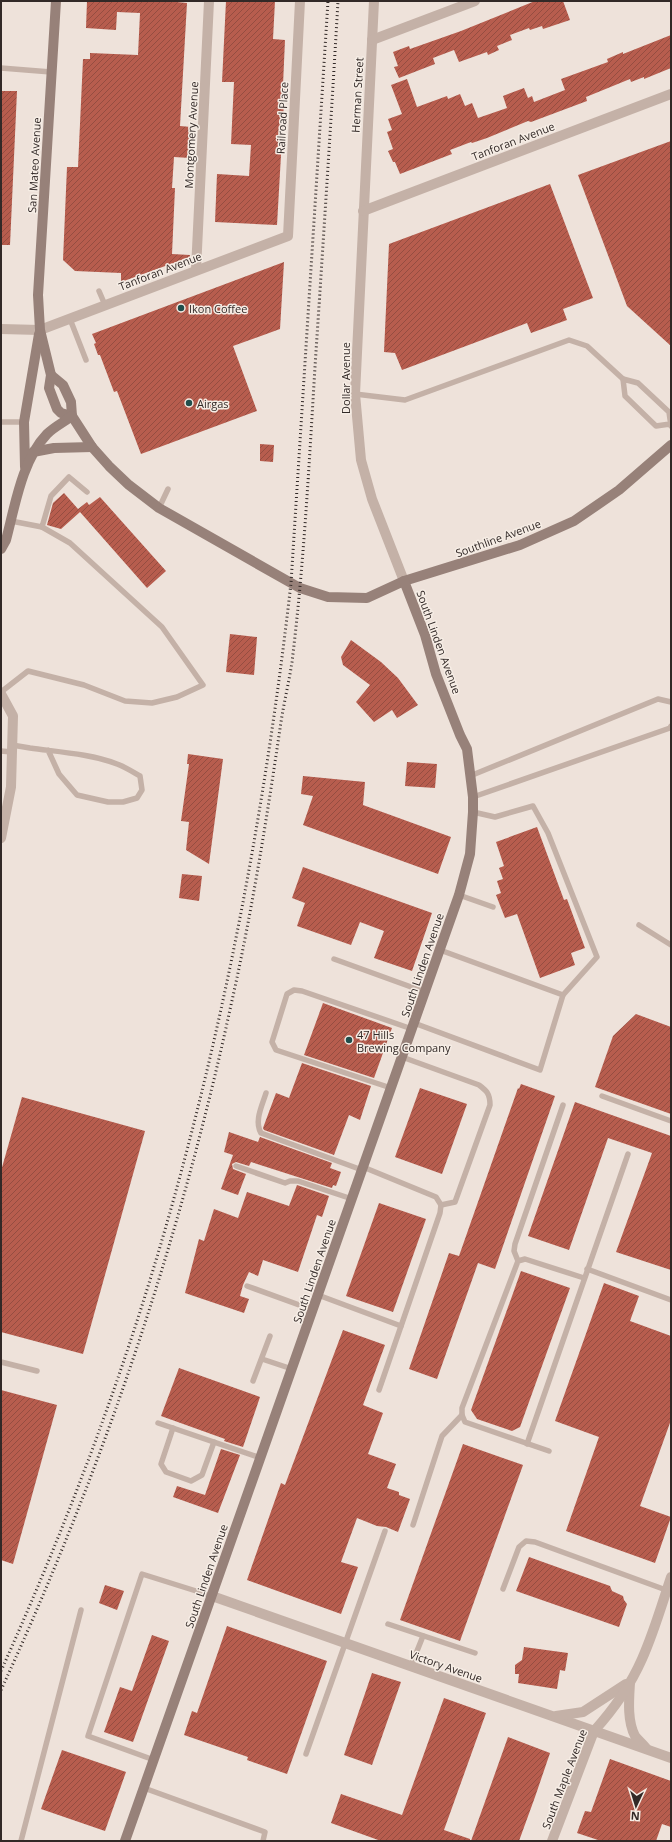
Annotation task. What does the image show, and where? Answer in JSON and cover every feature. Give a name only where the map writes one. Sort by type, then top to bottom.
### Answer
[{"type":"street","name":"San Mateo Avenue","points":[[56,1],[38,295],[40,330],[51,375],[49,388],[57,409],[61,413],[72,416]]},
{"type":"street","name":"Montgomery Avenue","points":[[196,270],[209,1]]},
{"type":"street","name":"Railroad Place","points":[[288,236],[300,1]]},
{"type":"street","name":"Herman Street","points":[[364,191],[374,1]]},
{"type":"street","points":[[372,40],[476,1]]},
{"type":"street","name":"Tanforan Avenue","points":[[363,211],[671,94]]},
{"type":"street","name":"Dollar Avenue","points":[[364,191],[355,394],[362,460],[372,499],[404,581]]},
{"type":"street","name":"Tanforan Avenue","points":[[40,330],[288,236]]},
{"type":"street","points":[[1,329],[40,330]]},
{"type":"street","name":"San Mateo Avenue","points":[[25,471],[24,422],[40,330]]},
{"type":"street","points":[[51,375],[63,384],[71,402],[72,416]]},
{"type":"street","name":"San Mateo Avenue","points":[[1,549],[6,540],[25,471],[33,452],[47,434],[72,416]]},
{"type":"street","name":"South Linden Avenue","points":[[72,416],[92,447],[109,466],[129,485],[159,508],[300,588],[328,597],[367,598],[404,581],[425,636],[436,674],[467,749],[473,797],[470,854],[460,895],[125,1841]]},
{"type":"street","name":"Southline Avenue","points":[[404,581],[520,545],[574,522],[619,490],[671,445]]},
{"type":"street","points":[[33,452],[54,448],[92,447]]},
{"type":"street","points":[[1,693],[13,716],[11,788],[3,816],[1,838]]},
{"type":"street","name":"South Maple Avenue","points":[[552,1841],[594,1731],[605,1719],[630,1681],[642,1658],[671,1576]]},
{"type":"street","name":"Victory Avenue","points":[[212,1596],[671,1758]]},
{"type":"street","points":[[554,1717],[583,1712],[630,1681]]},
{"type":"street","points":[[630,1681],[629,1702],[631,1724],[635,1736],[647,1750]]},
{"type":"lane","points":[[1,68],[51,72]]},
{"type":"lane","points":[[99,291],[105,305]]},
{"type":"lane","points":[[70,319],[86,360]]},
{"type":"lane","points":[[355,394],[405,400],[569,340],[587,346],[623,379],[638,383],[669,412],[670,425],[656,426],[625,396],[623,379]]},
{"type":"lane","points":[[1,422],[24,422]]},
{"type":"lane","points":[[42,527],[51,496],[69,477],[87,492]]},
{"type":"lane","points":[[159,508],[168,489]]},
{"type":"lane","points":[[1,693],[28,671],[84,685],[125,701],[152,703],[177,697],[203,685],[162,627],[70,543],[42,527],[11,522]]},
{"type":"lane","points":[[470,776],[658,699],[671,702]]},
{"type":"lane","points":[[473,797],[663,731],[671,726]]},
{"type":"lane","points":[[1,751],[12,749],[48,750],[117,764],[140,776],[142,790],[137,798],[123,802],[108,802],[77,795],[59,774],[48,750]]},
{"type":"lane","points":[[391,1088],[276,1050],[272,1042],[287,994],[294,990],[302,992],[413,1026],[540,1070],[564,995],[597,957],[548,833],[533,806],[495,817],[473,812]]},
{"type":"lane","points":[[460,895],[493,907]]},
{"type":"lane","points":[[639,925],[671,945]]},
{"type":"lane","points":[[440,950],[564,995]]},
{"type":"lane","points":[[334,959],[425,992]]},
{"type":"lane","points":[[402,1057],[479,1085],[488,1091],[490,1098],[490,1105],[455,1202],[441,1205]]},
{"type":"lane","points":[[266,1093],[257,1126],[261,1134],[363,1169],[436,1197],[441,1205],[440,1213],[379,1390]]},
{"type":"lane","points":[[602,1096],[671,1121]]},
{"type":"lane","points":[[549,1451],[465,1422],[462,1415],[462,1408],[518,1261],[514,1251],[515,1244],[563,1105]]},
{"type":"lane","points":[[527,1444],[628,1154]]},
{"type":"lane","points":[[236,1166],[285,1183],[290,1181],[298,1181],[352,1199]]},
{"type":"lane","points":[[518,1261],[525,1259],[584,1278]]},
{"type":"lane","points":[[587,1269],[671,1300]]},
{"type":"lane","points":[[247,1286],[313,1310]]},
{"type":"lane","points":[[318,1295],[401,1326]]},
{"type":"lane","points":[[253,1381],[270,1336]]},
{"type":"lane","points":[[262,1359],[292,1370]]},
{"type":"lane","points":[[1,1362],[37,1371]]},
{"type":"lane","points":[[413,1525],[442,1436],[462,1415]]},
{"type":"lane","points":[[158,1423],[261,1458]]},
{"type":"lane","points":[[173,1428],[162,1464],[166,1472],[191,1481],[202,1475],[214,1442]]},
{"type":"lane","points":[[306,1754],[385,1531]]},
{"type":"lane","points":[[503,1589],[519,1547],[526,1541],[535,1542],[666,1590]]},
{"type":"lane","points":[[154,1760],[88,1736],[142,1574],[212,1596]]},
{"type":"lane","points":[[21,1841],[81,1610]]},
{"type":"lane","points":[[388,1624],[475,1653]]},
{"type":"lane","points":[[411,1666],[423,1636]]},
{"type":"lane","points":[[144,1788],[265,1832],[263,1841]]},
{"type":"building","points":[[87,1],[167,1],[187,3],[180,126],[191,127],[190,158],[174,157],[172,188],[175,188],[172,254],[190,255],[190,257],[121,282],[121,273],[75,271],[63,260],[67,167],[78,167],[83,59],[90,59],[90,53],[138,55],[140,13],[117,12],[116,30],[86,28]]},
{"type":"building","points":[[226,1],[275,1],[273,39],[285,40],[283,85],[285,85],[277,225],[215,222],[217,174],[249,176],[251,145],[231,144],[234,82],[222,82]]},
{"type":"building","points":[[535,1],[563,1],[570,20],[543,29],[542,26],[530,30],[529,28],[510,35],[512,40],[497,46],[499,50],[488,55],[487,52],[459,62],[454,50],[433,58],[435,64],[399,78],[394,67],[398,66],[393,52],[409,46],[410,49],[461,31]]},
{"type":"building","points":[[671,35],[671,68],[644,79],[644,77],[631,82],[630,79],[586,97],[587,101],[450,150],[452,154],[400,174],[388,151],[393,149],[387,132],[392,130],[388,119],[402,114],[391,85],[407,79],[417,107],[447,96],[448,99],[460,94],[465,106],[472,103],[478,118],[507,108],[503,96],[524,88],[528,98],[532,96],[534,102],[565,90],[561,79],[608,62],[607,59],[623,52],[623,54]]},
{"type":"building","points":[[1,91],[17,91],[10,245],[1,245]]},
{"type":"building","points":[[671,141],[671,346],[627,306],[578,175]]},
{"type":"building","points":[[550,184],[593,298],[563,309],[567,320],[531,333],[527,323],[402,370],[395,353],[384,352],[389,244]]},
{"type":"building","points":[[284,262],[280,329],[233,346],[257,411],[141,454],[117,391],[114,392],[100,355],[98,355],[94,344],[96,343],[92,334]]},
{"type":"building","points":[[260,444],[274,445],[273,462],[260,461]]},
{"type":"building","points":[[64,493],[78,509],[87,502],[89,505],[100,497],[166,571],[147,588],[80,512],[61,529],[47,525],[53,503]]},
{"type":"building","points":[[230,634],[257,637],[254,675],[226,672]]},
{"type":"building","points":[[351,640],[381,662],[398,678],[418,705],[397,718],[392,710],[374,722],[356,702],[370,685],[343,665],[341,657]]},
{"type":"building","points":[[188,754],[223,759],[209,864],[186,850],[189,822],[181,821],[189,764],[187,764]]},
{"type":"building","points":[[407,762],[437,764],[435,788],[405,786]]},
{"type":"building","points":[[303,776],[365,782],[363,805],[451,837],[438,874],[303,825],[313,796],[301,794]]},
{"type":"building","points":[[537,827],[564,900],[567,899],[585,948],[571,953],[575,965],[540,978],[517,914],[505,918],[496,895],[501,893],[497,881],[503,879],[499,868],[504,866],[496,842]]},
{"type":"building","points":[[303,867],[432,913],[412,971],[374,958],[384,931],[360,922],[351,945],[297,926],[305,903],[292,898]]},
{"type":"building","points":[[182,874],[202,876],[199,901],[179,898]]},
{"type":"building","name":"47 Hills Brewing Company","points":[[323,1003],[392,1028],[374,1078],[304,1055]]},
{"type":"building","points":[[636,1014],[671,1027],[671,1114],[595,1087],[613,1036]]},
{"type":"building","points":[[302,1063],[371,1086],[360,1120],[349,1115],[334,1155],[264,1130],[263,1128],[276,1093],[289,1098]]},
{"type":"building","points":[[521,1084],[555,1096],[495,1269],[478,1263],[437,1379],[409,1369],[449,1253],[459,1256],[518,1088],[519,1089]]},
{"type":"building","points":[[420,1088],[467,1104],[442,1174],[395,1157]]},
{"type":"building","points":[[22,1097],[145,1131],[83,1354],[1,1332],[1,1171]]},
{"type":"building","points":[[575,1102],[671,1136],[671,1270],[616,1252],[652,1153],[608,1138],[569,1250],[528,1236]]},
{"type":"building","points":[[229,1132],[258,1142],[260,1137],[332,1163],[330,1168],[341,1172],[336,1186],[333,1185],[332,1188],[251,1162],[249,1166],[236,1162],[232,1164],[233,1169],[246,1174],[238,1195],[221,1189],[233,1155],[224,1152]]},
{"type":"building","points":[[297,1185],[329,1196],[322,1217],[317,1215],[298,1272],[263,1260],[258,1276],[249,1272],[243,1285],[240,1296],[249,1299],[244,1313],[185,1293],[199,1239],[204,1241],[214,1209],[238,1218],[247,1192],[289,1206]]},
{"type":"building","points":[[379,1203],[426,1219],[393,1312],[346,1296]]},
{"type":"building","points":[[521,1271],[570,1288],[520,1427],[512,1431],[477,1419],[471,1410]]},
{"type":"building","points":[[604,1283],[639,1296],[630,1321],[671,1336],[671,1420],[640,1506],[671,1517],[655,1563],[566,1531],[599,1437],[555,1421]]},
{"type":"building","points":[[343,1330],[385,1345],[363,1405],[383,1413],[368,1454],[396,1464],[387,1488],[399,1492],[399,1495],[410,1499],[398,1532],[357,1518],[341,1562],[358,1567],[341,1614],[247,1580],[281,1483],[285,1485]]},
{"type":"building","points":[[179,1368],[260,1397],[243,1447],[161,1416]]},
{"type":"building","points":[[1,1390],[57,1405],[13,1564],[1,1560]]},
{"type":"building","points":[[463,1444],[523,1465],[460,1641],[400,1620]]},
{"type":"building","points":[[221,1449],[240,1455],[218,1513],[173,1497],[177,1486],[205,1495]]},
{"type":"building","points":[[529,1557],[610,1586],[612,1591],[623,1596],[627,1604],[619,1627],[516,1591]]},
{"type":"building","points":[[105,1585],[124,1591],[117,1610],[99,1603]]},
{"type":"building","points":[[227,1626],[327,1661],[287,1774],[247,1760],[248,1757],[184,1735],[192,1711],[197,1713]]},
{"type":"building","points":[[152,1635],[169,1641],[133,1742],[104,1732],[120,1687],[132,1691]]},
{"type":"building","points":[[524,1647],[568,1653],[565,1671],[560,1670],[557,1689],[518,1683],[519,1674],[515,1674],[515,1665],[522,1660]]},
{"type":"building","points":[[372,1673],[401,1682],[372,1765],[344,1755]]},
{"type":"building","points":[[444,1698],[486,1713],[444,1830],[470,1839],[470,1841],[381,1841],[331,1823],[341,1794],[402,1815]]},
{"type":"building","points":[[508,1737],[550,1753],[535,1797],[519,1841],[471,1841]]},
{"type":"building","points":[[62,1750],[126,1772],[105,1831],[41,1809]]},
{"type":"building","points":[[610,1759],[671,1781],[671,1827],[662,1824],[656,1841],[601,1841],[577,1833],[585,1811],[591,1812]]},
{"type":"railway","points":[[1,1671],[47,1565],[68,1512],[128,1350],[185,1159],[224,996],[241,914],[269,749],[291,583],[328,1]]},
{"type":"railway","points":[[1,1690],[38,1607],[72,1524],[105,1439],[135,1354],[188,1181],[211,1093],[246,935],[265,829],[282,714],[291,670],[296,625],[308,478],[338,1]]},
{"type":"place","name":"Ikon Coffee","points":[[181,308]]},
{"type":"place","name":"Airgas","points":[[189,403]]},
{"type":"place","name":"47 Hills Brewing Company","points":[[349,1040]]}]
